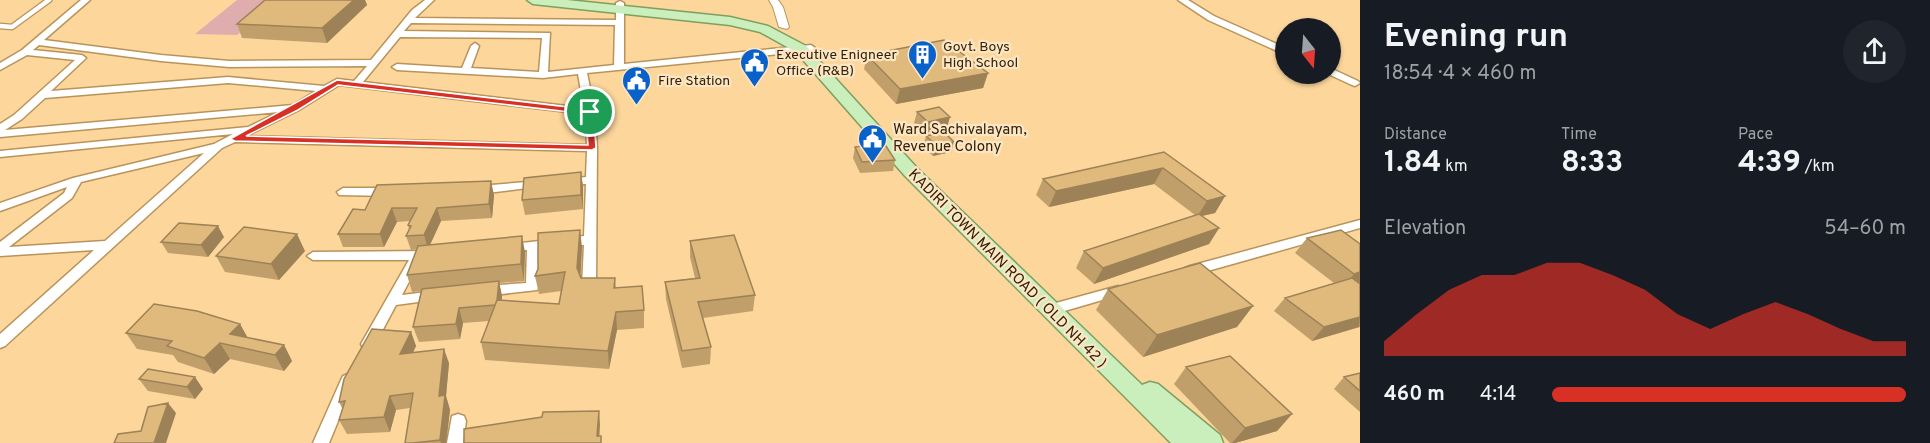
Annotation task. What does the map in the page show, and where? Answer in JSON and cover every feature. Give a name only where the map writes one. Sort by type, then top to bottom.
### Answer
[{"type":"main road","name":"KADIRI TOWN MAIN ROAD ( OLD NH 42 )","points":[[533,0],[730,21],[764,29],[806,48],[902,153],[1169,409],[1212,443]]},
{"type":"main road","name":"KADIRI TOWN MAIN ROAD ( OLD NH 42 )","points":[[588,0],[620,11],[745,16],[784,27],[797,34],[806,48],[911,172],[1175,432],[1190,443]]},
{"type":"street","points":[[0,67],[25,52],[86,0]]},
{"type":"street","points":[[356,85],[408,20],[430,0]]},
{"type":"street","points":[[773,0],[778,7],[784,27]]},
{"type":"street","points":[[1182,0],[1210,18],[1275,47]]},
{"type":"street","points":[[408,20],[620,11],[619,67]]},
{"type":"street","points":[[396,34],[547,35],[543,75]]},
{"type":"street","points":[[36,42],[229,64],[372,63]]},
{"type":"street","points":[[465,71],[475,46]]},
{"type":"street","points":[[397,67],[543,75],[806,48]]},
{"type":"street","points":[[0,132],[82,58],[25,52]]},
{"type":"street","points":[[582,71],[590,112],[592,148],[589,286]]},
{"type":"street","points":[[1341,76],[1355,83]]},
{"type":"street","points":[[42,95],[228,80],[328,89]]},
{"type":"street","points":[[0,207],[76,180],[218,146],[295,108],[337,82],[590,112]]},
{"type":"street","points":[[0,132],[295,108]]},
{"type":"street","points":[[0,154],[252,130]]},
{"type":"street","points":[[235,139],[592,148]]},
{"type":"street","points":[[0,342],[218,146]]},
{"type":"street","points":[[0,248],[68,195],[76,180]]},
{"type":"street","points":[[468,191],[591,180]]},
{"type":"street","points":[[343,192],[400,192]]},
{"type":"street","points":[[1176,275],[1360,225]]},
{"type":"street","points":[[498,249],[590,240]]},
{"type":"street","points":[[0,252],[108,245]]},
{"type":"street","points":[[473,292],[532,287],[533,246]]},
{"type":"street","points":[[313,256],[441,254]]},
{"type":"street","points":[[321,443],[340,395],[418,256]]},
{"type":"street","points":[[1061,307],[1130,288]]},
{"type":"street","points":[[392,300],[450,295]]},
{"type":"street","points":[[455,443],[458,421]]},
{"type":"lane","points":[[0,26],[12,27],[49,0]]},
{"type":"shaded area","points":[[237,0],[286,0],[237,35],[195,34]]},
{"type":"building","points":[[265,0],[354,0],[322,28],[237,24]]},
{"type":"building","points":[[944,40],[988,73],[900,89],[867,55]]},
{"type":"building","points":[[939,107],[950,117],[928,122],[917,112]]},
{"type":"building","points":[[944,132],[954,142],[936,145],[926,136]]},
{"type":"building","points":[[884,143],[895,160],[862,162],[855,147]]},
{"type":"building","points":[[1164,152],[1225,196],[1207,201],[1163,168],[1056,191],[1043,179]]},
{"type":"building","points":[[581,172],[581,195],[522,200],[524,178]]},
{"type":"building","points":[[491,181],[489,204],[437,208],[424,235],[406,236],[411,226],[408,225],[417,208],[392,208],[380,234],[338,234],[353,209],[365,210],[377,185]]},
{"type":"building","points":[[1199,214],[1219,228],[1103,268],[1084,251]]},
{"type":"building","points":[[179,223],[218,226],[201,245],[161,242]]},
{"type":"building","points":[[244,227],[297,234],[271,264],[216,256]]},
{"type":"building","points":[[580,230],[577,268],[581,278],[615,278],[614,288],[642,286],[644,310],[616,312],[608,351],[481,342],[497,300],[559,304],[565,272],[535,276],[538,269],[538,233]]},
{"type":"building","points":[[1341,230],[1360,244],[1360,272],[1354,274],[1307,238]]},
{"type":"building","points":[[734,235],[755,295],[698,302],[711,347],[682,351],[665,282],[700,278],[690,241]]},
{"type":"building","points":[[522,236],[521,264],[407,275],[418,246]]},
{"type":"building","points":[[1200,263],[1253,306],[1157,335],[1108,289]]},
{"type":"building","points":[[1352,278],[1360,284],[1360,317],[1324,327],[1285,298]]},
{"type":"building","points":[[499,281],[495,305],[459,308],[456,324],[413,327],[422,289]]},
{"type":"building","points":[[154,304],[197,311],[240,324],[230,334],[284,345],[275,355],[220,343],[204,358],[167,346],[172,341],[126,333]]},
{"type":"building","points":[[372,329],[411,332],[400,354],[444,349],[439,396],[445,395],[440,440],[405,443],[413,393],[390,396],[384,417],[339,420],[345,401],[339,402],[344,379]]},
{"type":"building","points":[[1230,356],[1292,414],[1245,428],[1186,367]]},
{"type":"building","points":[[148,369],[195,377],[187,387],[139,379]]},
{"type":"building","points":[[1360,373],[1360,391],[1344,377]]},
{"type":"building","points":[[168,403],[154,443],[114,443],[118,434],[141,431],[148,407]]},
{"type":"building","points":[[599,411],[597,436],[601,436],[601,443],[464,443],[464,429],[542,417],[543,412]]},
{"type":"place","name":"Govt. Boys High School","points":[[922,80]]},
{"type":"place","name":"Executive Enigneer Office (R&B)","points":[[755,88]]},
{"type":"place","name":"Fire Station","points":[[637,106]]},
{"type":"place","name":"Ward Sachivalayam, Revenue Colony","points":[[872,164]]},
{"type":"route","points":[[337,82],[590,112],[592,148],[235,139],[295,108],[337,82]]}]
